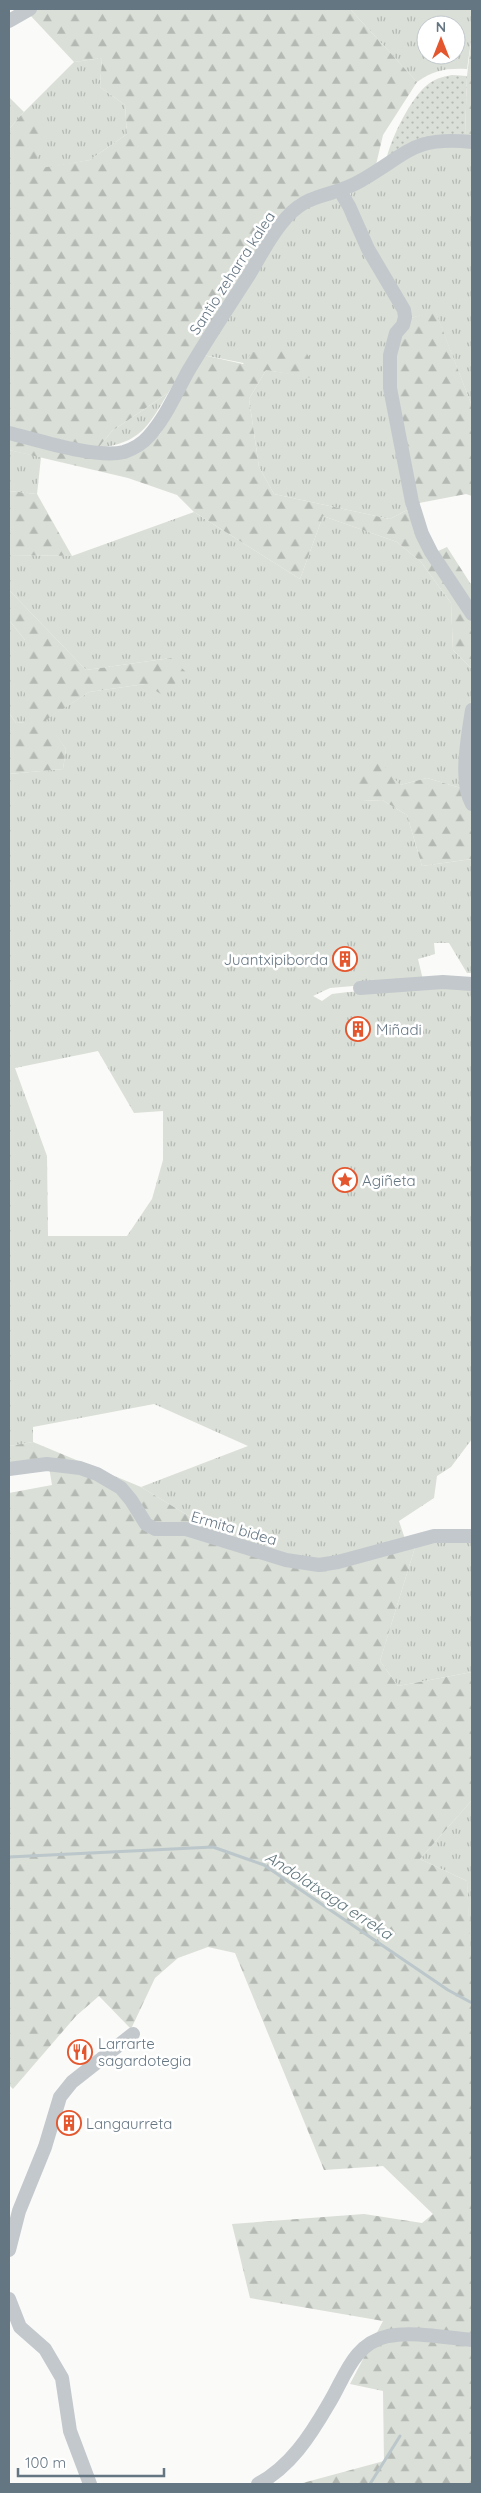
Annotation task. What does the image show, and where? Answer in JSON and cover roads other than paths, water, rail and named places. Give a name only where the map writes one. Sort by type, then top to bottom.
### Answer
[{"type":"street","points":[[9,20],[30,9]]},
{"type":"street","name":"Santio zeharra kalea","points":[[9,433],[76,449],[94,451],[123,452],[136,447],[148,437],[159,423],[190,368],[281,224],[303,201],[318,195],[340,191],[379,170],[413,147],[426,142],[450,140],[472,142]]},
{"type":"street","points":[[340,191],[368,249],[404,310],[403,325],[396,333],[390,350],[390,388],[412,502],[422,534],[431,552],[472,614]]},
{"type":"street","points":[[472,710],[468,740],[466,784],[472,804]]},
{"type":"street","points":[[360,988],[443,982],[472,984]]},
{"type":"street","name":"Ermita bidea","points":[[9,1469],[48,1464],[80,1468],[97,1474],[121,1488],[132,1500],[146,1524],[155,1529],[186,1529],[286,1560],[303,1563],[338,1562],[434,1536],[472,1536]]},
{"type":"street","points":[[9,2250],[19,2211],[45,2147],[60,2097],[72,2082],[133,2034]]},
{"type":"street","points":[[9,2299],[20,2327],[45,2349],[62,2378],[70,2431],[90,2484]]},
{"type":"street","points":[[258,2484],[276,2475],[286,2465],[329,2405],[350,2362],[370,2344],[388,2336],[407,2335],[472,2340]]},
{"type":"waterway","name":"Andolatxaga erreka","points":[[9,1857],[213,1847],[264,1865],[448,1990],[472,2003]]},
{"type":"waterway","points":[[370,2484],[400,2436]]},
{"type":"place","name":"Juantxipiborda","points":[[345,959]]},
{"type":"place","name":"Miñadi","points":[[358,1029]]},
{"type":"place","name":"Agiñeta","points":[[345,1180]]},
{"type":"place","name":"Larrarte sagardotegia","points":[[80,2052]]},
{"type":"place","name":"Langaurreta","points":[[69,2123]]}]
